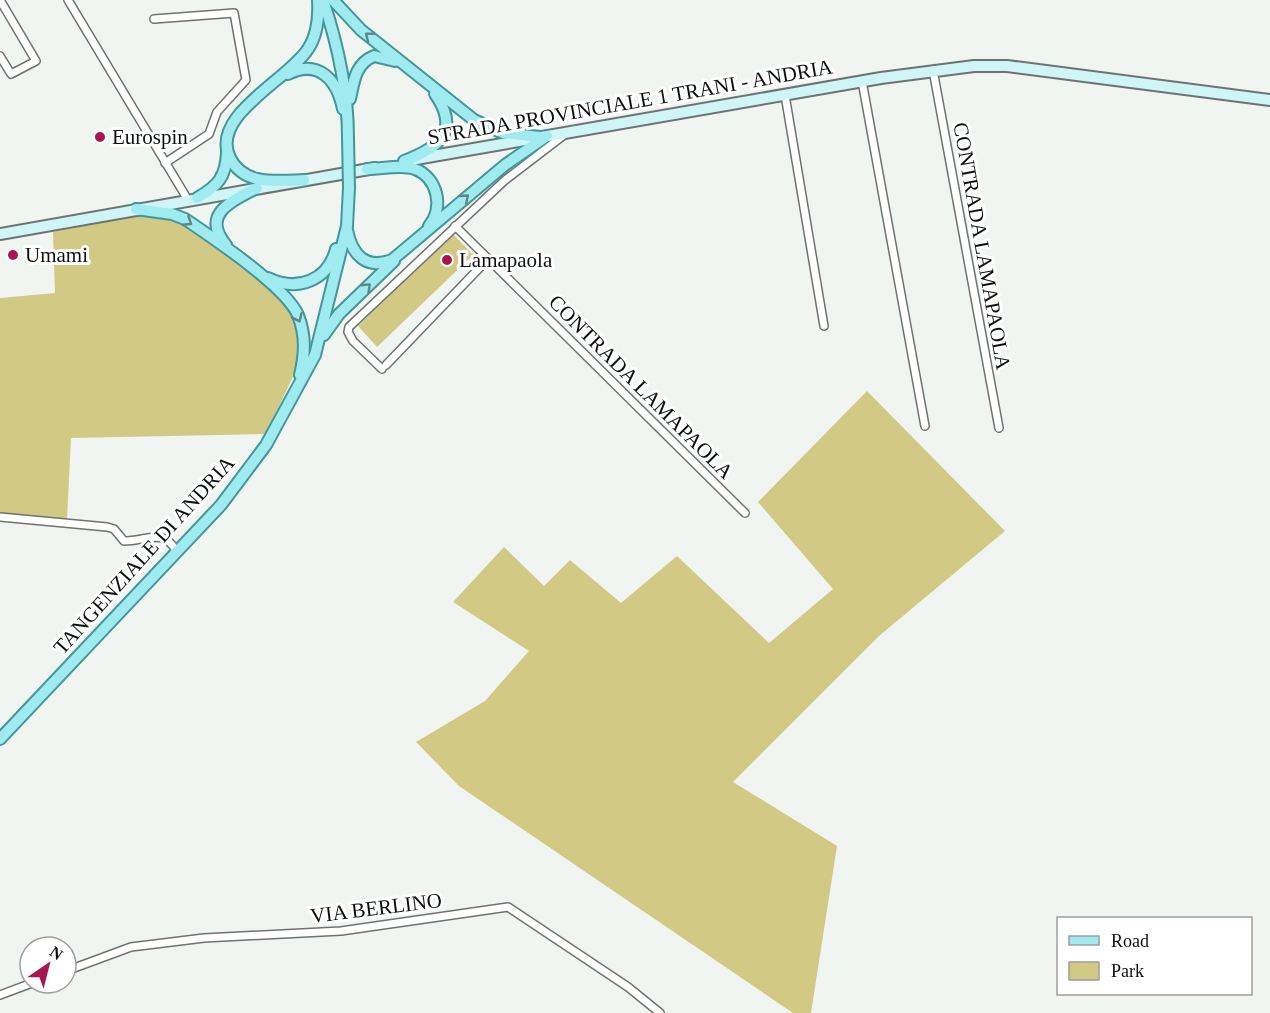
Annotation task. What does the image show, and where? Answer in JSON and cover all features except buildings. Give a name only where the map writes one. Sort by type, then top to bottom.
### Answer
[{"type":"main road","points":[[192,199],[220,182],[226,167],[225,142],[231,123],[308,51],[318,26],[318,0]]},
{"type":"main road","name":"TANGENZIALE DI ANDRIA","points":[[0,739],[221,505],[252,465],[317,348],[347,226],[349,206],[349,108],[336,41],[324,0]]},
{"type":"main road","points":[[333,0],[347,18],[428,84],[487,127],[503,133],[544,137]]},
{"type":"main road","points":[[349,108],[354,80],[363,62],[380,56],[409,69]]},
{"type":"main road","name":"STRADA PROVINCIALE 1 TRANI - ANDRIA","points":[[0,234],[785,94],[933,70],[1006,66],[1270,100]]},
{"type":"main road","points":[[282,77],[304,68],[318,69],[326,74],[338,90],[348,133]]},
{"type":"main road","points":[[404,161],[431,150],[443,136],[446,126],[445,110],[428,84]]},
{"type":"main road","points":[[317,348],[339,314],[410,246],[505,165],[544,137]]},
{"type":"main road","points":[[227,152],[234,166],[252,178],[304,180]]},
{"type":"main road","points":[[367,169],[414,169],[432,184],[437,196],[437,209],[434,221],[421,236]]},
{"type":"main road","points":[[232,253],[219,237],[217,230],[219,214],[229,203],[257,188]]},
{"type":"main road","points":[[260,274],[277,282],[293,285],[305,283],[320,275],[334,258],[349,206]]},
{"type":"main road","points":[[136,209],[179,216],[260,274],[287,299],[297,313],[305,346],[297,388],[290,400]]},
{"type":"main road","points":[[347,226],[352,246],[360,257],[370,263],[380,265],[392,260],[410,246]]},
{"type":"street","points":[[0,0],[36,61],[11,74],[0,56]]},
{"type":"street","points":[[68,0],[165,163],[192,199]]},
{"type":"street","points":[[154,19],[234,13],[246,80],[217,112],[209,134],[165,163]]},
{"type":"street","name":"CONTRADA LAMAPAOLA","points":[[933,70],[999,428]]},
{"type":"street","points":[[862,81],[925,426]]},
{"type":"street","points":[[785,94],[824,326]]},
{"type":"street","points":[[488,259],[384,367],[353,341],[348,332],[349,327],[504,181],[569,132]]},
{"type":"street","name":"CONTRADA LAMAPAOLA","points":[[455,226],[745,513]]},
{"type":"street","points":[[0,517],[114,529],[124,541],[163,537],[171,542],[177,552]]},
{"type":"street","name":"VIA BERLINO","points":[[78,966],[131,947],[204,938],[341,931],[508,907],[628,987],[660,1013]]},
{"type":"street","points":[[0,995],[18,988]]},
{"type":"green space","points":[[148,214],[180,220],[280,296],[297,322],[303,346],[298,366],[266,434],[71,438],[67,520],[0,513],[0,298],[55,293],[53,232]]},
{"type":"green space","points":[[453,234],[473,255],[377,347],[358,326]]},
{"type":"green space","points":[[867,391],[1005,531],[879,636],[733,782],[837,846],[811,1013],[793,1013],[459,786],[416,742],[485,701],[529,651],[453,602],[504,547],[544,586],[570,560],[621,603],[677,556],[769,643],[833,589],[758,502]]},
{"type":"place","name":"Eurospin","points":[[100,137]]},
{"type":"place","name":"Umami","points":[[13,255]]},
{"type":"place","name":"Lamapaola","points":[[447,260]]}]
